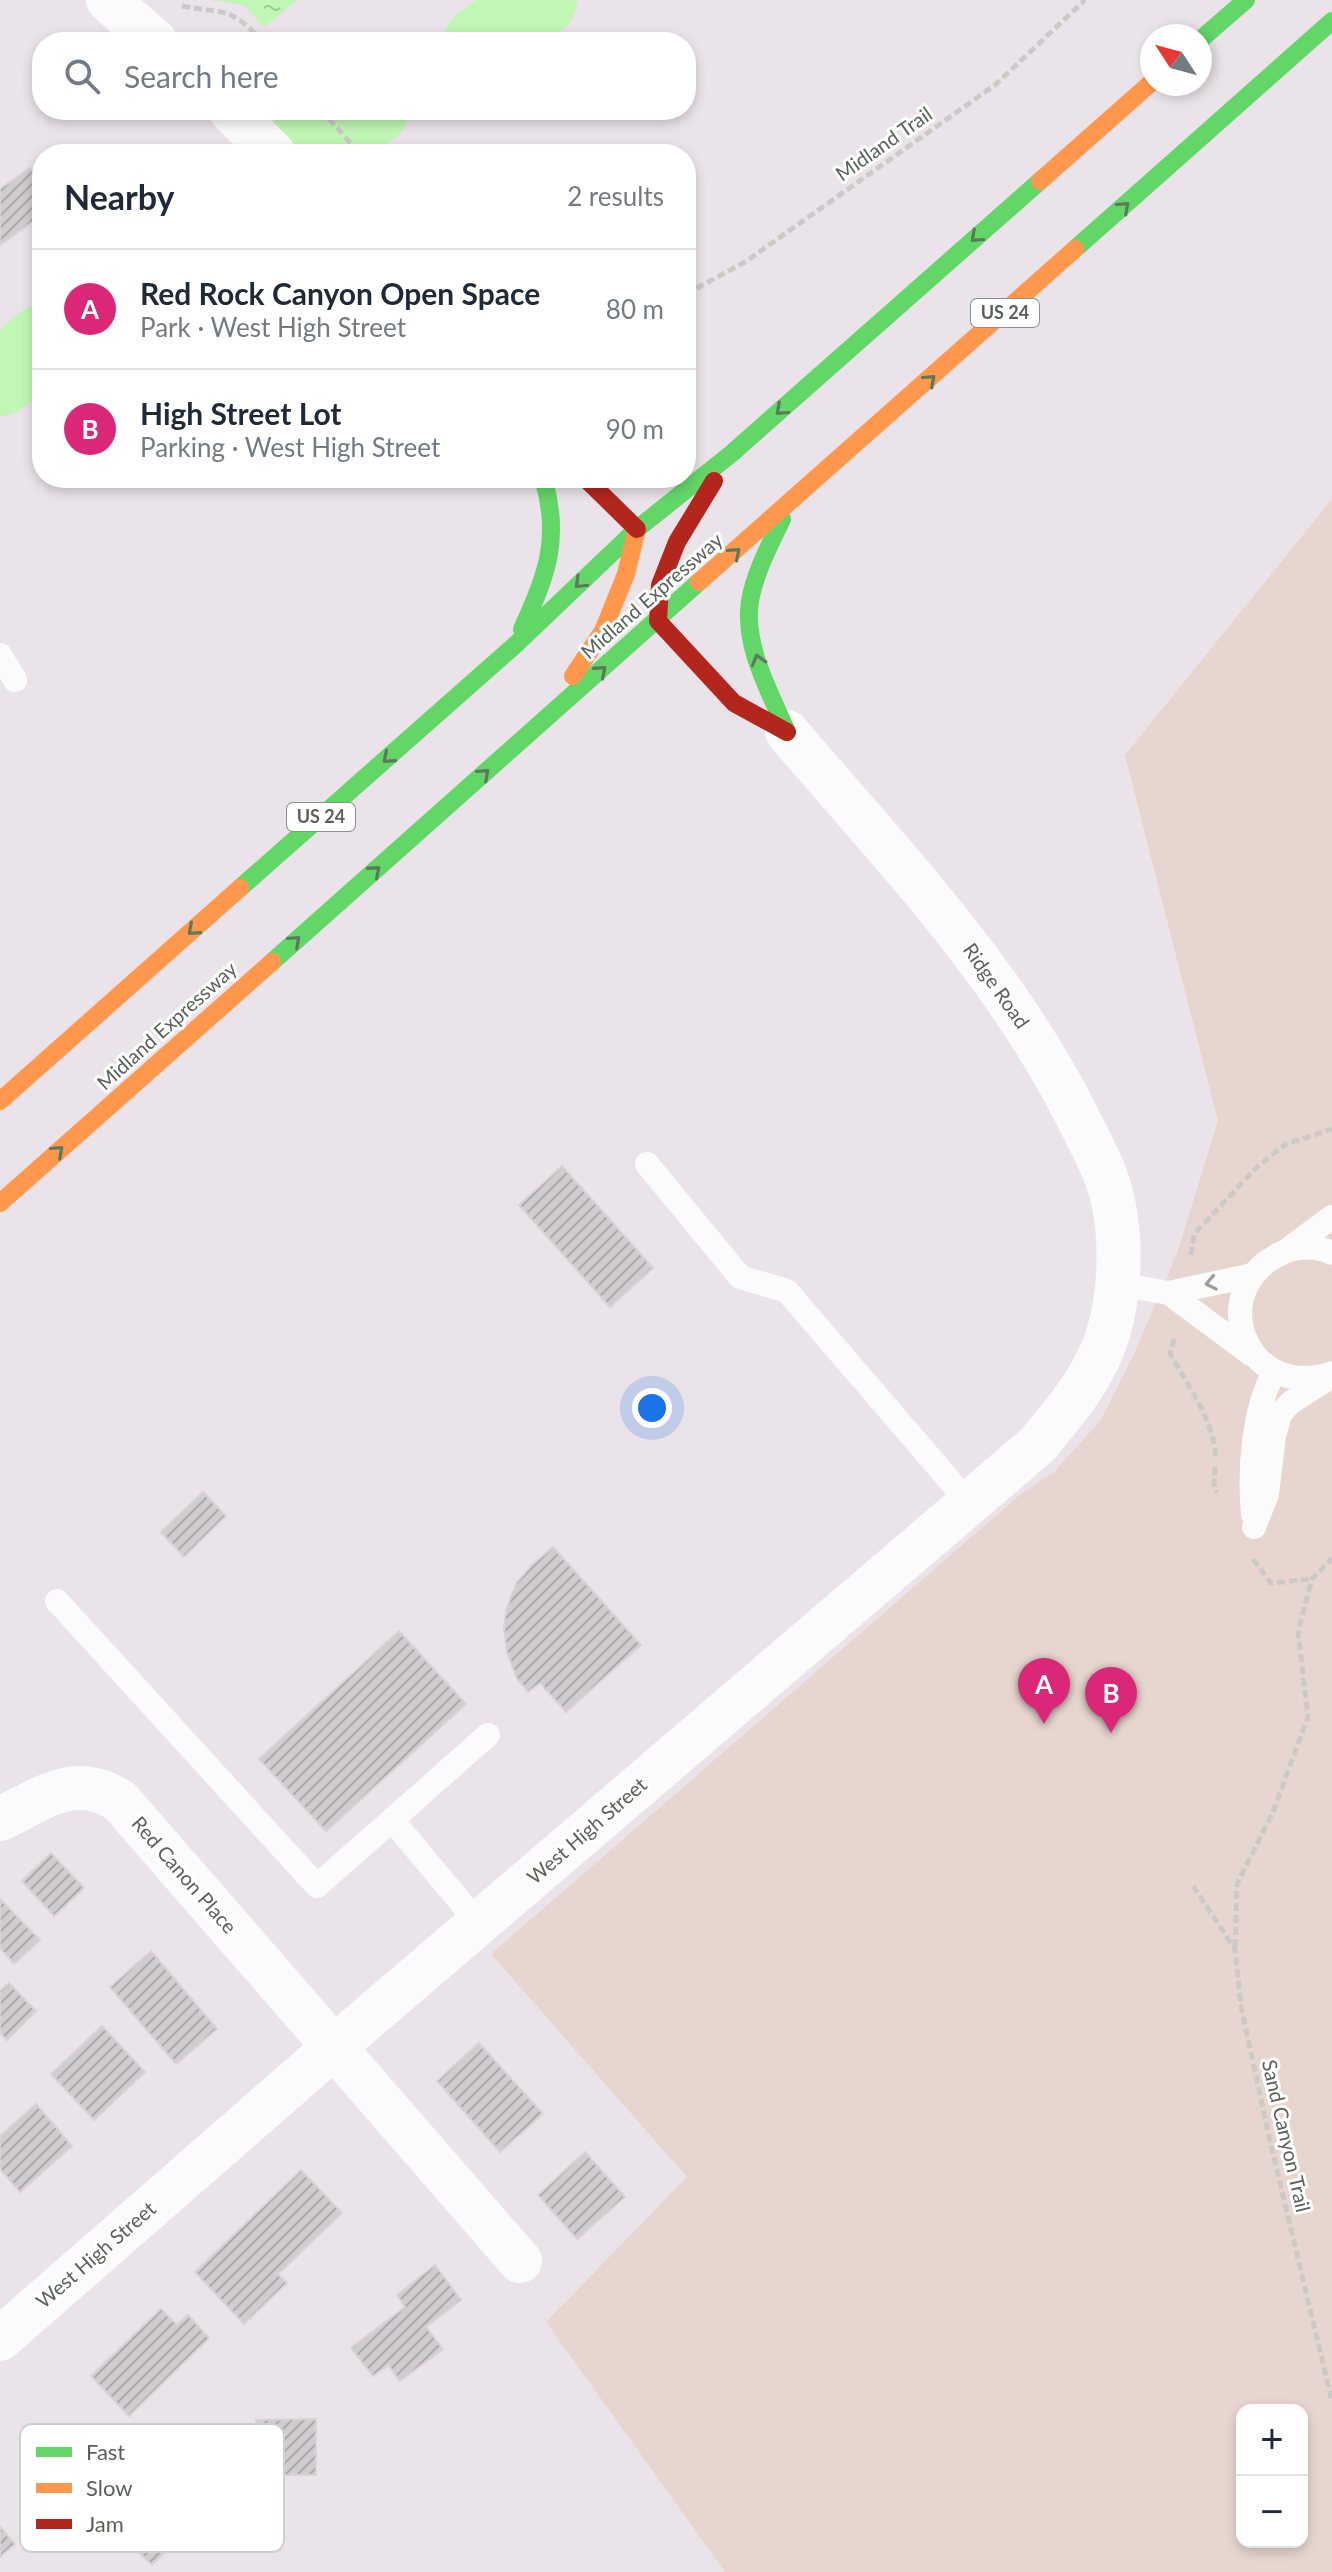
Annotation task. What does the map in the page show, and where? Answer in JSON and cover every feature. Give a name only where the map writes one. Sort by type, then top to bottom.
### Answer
[{"type":"highway","points":[[1212,30],[1246,0]]},
{"type":"highway","name":"Midland Expressway","points":[[0,1203],[1332,21]]},
{"type":"highway","name":"US 24","points":[[696,482],[1140,93]]},
{"type":"highway","points":[[731,454],[677,542],[660,585],[658,621],[734,703],[787,732]]},
{"type":"highway","points":[[514,646],[544,581],[552,536],[545,488]]},
{"type":"highway","points":[[544,720],[603,631],[626,574],[637,529],[595,488]]},
{"type":"highway","name":"US 24","points":[[0,1101],[514,646],[637,529],[688,488]]},
{"type":"highway","points":[[787,507],[762,563],[748,613],[757,662],[787,732]]},
{"type":"street","points":[[108,0],[166,24]]},
{"type":"street","points":[[241,120],[264,144]]},
{"type":"street","name":"Ridge Road","points":[[787,732],[957,930],[1055,1072],[1096,1155],[1113,1199],[1118,1242],[1117,1284]]},
{"type":"street","name":"West High Street","points":[[0,2339],[333,2048],[1037,1445],[1069,1408],[1092,1371],[1108,1333],[1117,1284]]},
{"type":"street","name":"Red Canon Place","points":[[0,1819],[65,1788],[84,1786],[105,1790],[120,1801],[520,2261]]},
{"type":"lane","points":[[0,655],[15,680]]},
{"type":"lane","points":[[647,1164],[740,1277],[787,1291],[969,1503]]},
{"type":"lane","points":[[1332,1217],[1289,1250],[1270,1259],[1253,1275],[1245,1288],[1240,1312],[1242,1330],[1265,1365],[1250,1482],[1254,1527],[1267,1494],[1280,1414],[1290,1403],[1332,1374]]},
{"type":"lane","points":[[1289,1250],[1308,1247],[1332,1253]]},
{"type":"lane","points":[[1117,1284],[1169,1293],[1253,1275]]},
{"type":"lane","points":[[1169,1293],[1286,1378],[1315,1379],[1332,1374]]},
{"type":"lane","points":[[57,1601],[317,1886],[488,1735]]},
{"type":"lane","points":[[392,1820],[479,1924]]},
{"type":"path","name":"Midland Trail","points":[[696,289],[745,262],[995,85],[1085,0]]},
{"type":"path","points":[[166,24],[227,12],[246,23],[254,32]]},
{"type":"path","points":[[330,120],[351,144]]},
{"type":"path","points":[[1235,1949],[1237,1884],[1273,1812],[1308,1717],[1298,1632],[1312,1579],[1332,1558]]},
{"type":"path","name":"Sand Canyon Trail","points":[[1193,1886],[1235,1949],[1241,2006],[1257,2081],[1332,2401]]},
{"type":"shaded area","points":[[1332,499],[1332,2572],[725,2572],[546,2322],[687,2177],[491,1954],[1021,1494],[1054,1472],[1101,1420],[1135,1352],[1177,1253],[1218,1121],[1125,755]]},
{"type":"water","points":[[213,0],[298,0],[264,27],[244,5]]},
{"type":"building","points":[[30,168],[32,171],[32,222],[0,245],[0,189]]},
{"type":"building","points":[[562,1166],[653,1268],[610,1307],[519,1205]]},
{"type":"building","points":[[203,1492],[226,1516],[184,1557],[161,1532]]},
{"type":"building","points":[[553,1547],[641,1645],[566,1712],[540,1683],[528,1692],[517,1679],[507,1652],[504,1629],[506,1610],[517,1582]]},
{"type":"building","points":[[399,1631],[466,1704],[326,1831],[259,1759]]},
{"type":"building","points":[[51,1853],[84,1888],[54,1916],[22,1881]]},
{"type":"building","points":[[0,1899],[40,1940],[14,1964],[0,1948]]},
{"type":"building","points":[[151,1951],[217,2029],[176,2064],[110,1987]]},
{"type":"building","points":[[9,1983],[36,2011],[7,2040],[0,2033],[0,1991]]},
{"type":"building","points":[[102,2026],[145,2072],[94,2120],[51,2074]]},
{"type":"building","points":[[479,2043],[543,2114],[500,2152],[437,2081]]},
{"type":"building","points":[[36,2104],[72,2146],[20,2192],[0,2169],[0,2136]]},
{"type":"building","points":[[585,2152],[625,2197],[577,2239],[538,2195]]},
{"type":"building","points":[[301,2170],[342,2213],[278,2274],[287,2283],[244,2324],[195,2272]]},
{"type":"building","points":[[435,2265],[461,2300],[426,2327],[443,2349],[400,2381],[388,2365],[373,2376],[351,2348],[405,2307],[397,2295]]},
{"type":"building","points":[[161,2309],[177,2325],[188,2315],[209,2338],[129,2416],[91,2376]]},
{"type":"building","points":[[316,2419],[316,2475],[284,2475],[284,2424],[256,2424],[256,2420]]},
{"type":"building","points":[[0,2527],[15,2544],[0,2557]]},
{"type":"building","points":[[139,2552],[165,2552],[152,2565]]},
{"type":"waterway","points":[[495,32],[540,0]]},
{"type":"waterway","points":[[310,144],[353,120]]},
{"type":"waterway","points":[[0,379],[32,351]]},
{"type":"traffic: fast","points":[[1212,30],[1246,0]]},
{"type":"traffic: fast","points":[[1075,249],[1332,21]]},
{"type":"traffic: fast","points":[[696,482],[1040,181]]},
{"type":"traffic: fast","points":[[522,629],[549,556],[551,519],[545,488]]},
{"type":"traffic: fast","points":[[240,888],[514,646],[637,529],[688,488]]},
{"type":"traffic: fast","points":[[782,519],[755,580],[749,618],[754,652],[787,732]]},
{"type":"traffic: fast","points":[[272,962],[699,582]]},
{"type":"traffic: slow","points":[[1040,181],[1140,93]]},
{"type":"traffic: slow","points":[[699,582],[1075,249]]},
{"type":"traffic: slow","points":[[573,676],[603,631],[626,574],[637,529]]},
{"type":"traffic: slow","points":[[0,1101],[240,888]]},
{"type":"traffic: slow","points":[[0,1203],[272,962]]},
{"type":"traffic: jam","points":[[714,481],[677,542],[660,585],[658,621],[734,703],[787,732]]},
{"type":"traffic: jam","points":[[595,488],[637,529]]},
{"type":"place","name":"Red Rock Canyon Open Space","points":[[1044,1724]]},
{"type":"place","name":"High Street Lot","points":[[1111,1733]]}]
